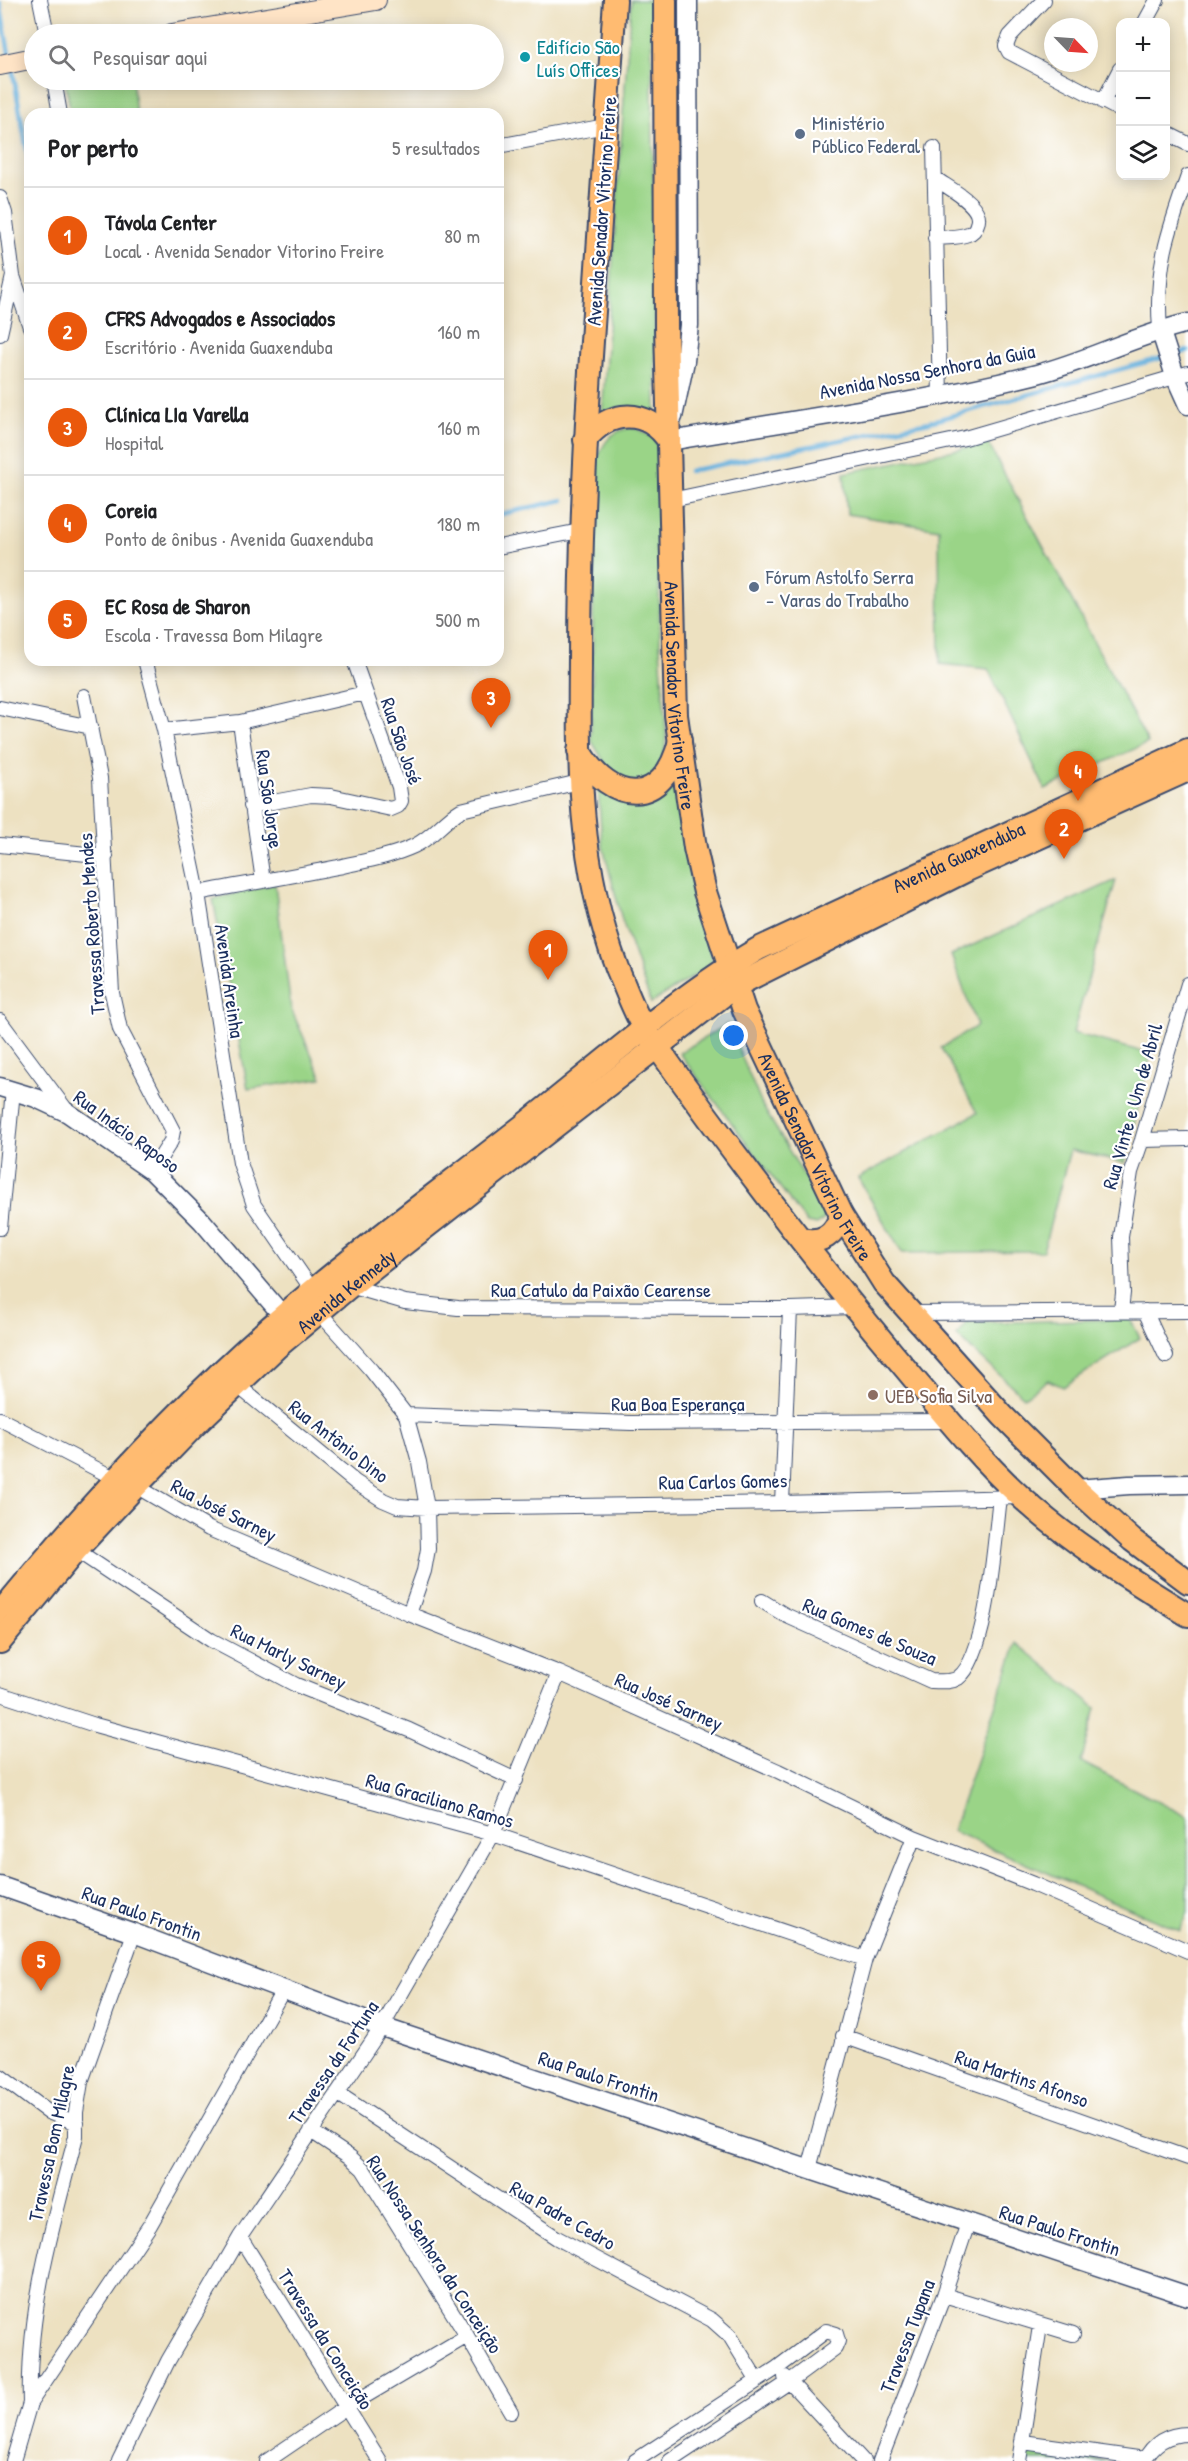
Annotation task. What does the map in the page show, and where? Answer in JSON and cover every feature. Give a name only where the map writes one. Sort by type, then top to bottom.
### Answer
[{"type":"main road","points":[[232,24],[375,0]]},
{"type":"main road","name":"Avenida Senador Vitorino Freire","points":[[615,0],[580,531],[579,782],[586,854],[607,940],[635,1013],[735,1154],[854,1307],[1011,1497],[1188,1615]]},
{"type":"main road","name":"Avenida Senador Vitorino Freire","points":[[664,0],[666,315],[676,715],[695,848],[705,892],[732,976],[744,1010],[841,1215],[884,1283],[1003,1416],[1076,1489],[1132,1539],[1188,1582]]},
{"type":"main road","points":[[0,64],[24,60]]},
{"type":"main road","points":[[585,440],[595,429],[607,422],[624,417],[651,422],[669,436]]},
{"type":"main road","points":[[579,751],[591,770],[607,784],[627,792],[639,792],[652,786],[666,772],[680,740]]},
{"type":"main road","name":"Avenida Guaxenduba","points":[[732,976],[758,949],[1188,750]]},
{"type":"main road","name":"Avenida Guaxenduba","points":[[732,976],[1188,770]]},
{"type":"main road","points":[[718,932],[730,944],[744,949],[758,949]]},
{"type":"main road","name":"Avenida Kennedy","points":[[126,1483],[237,1385],[316,1301],[732,976]]},
{"type":"main road","name":"Avenida Kennedy","points":[[0,1613],[126,1483],[195,1398],[283,1316],[350,1286],[651,1038]]},
{"type":"main road","points":[[801,1239],[815,1241],[826,1238],[835,1229],[841,1215]]},
{"type":"main road","points":[[881,1339],[910,1313]]},
{"type":"main road","name":"Avenida Kennedy","points":[[0,1642],[68,1545]]},
{"type":"street","points":[[40,0],[44,24]]},
{"type":"street","name":"Avenida Senador Vitorino Freire","points":[[669,436],[685,362],[688,325],[688,0]]},
{"type":"street","points":[[1044,0],[1007,42],[1009,52],[1116,108]]},
{"type":"street","points":[[1147,18],[1157,0]]},
{"type":"street","points":[[1103,102],[1118,72]]},
{"type":"street","points":[[56,90],[59,108]]},
{"type":"street","points":[[504,145],[606,126]]},
{"type":"street","points":[[1170,135],[1188,144]]},
{"type":"street","points":[[934,148],[940,394]]},
{"type":"street","points":[[1188,176],[1166,238],[1159,273],[1158,300],[1162,335],[1178,372],[1188,405]]},
{"type":"street","points":[[935,238],[967,235],[979,222],[973,205],[936,179]]},
{"type":"street","points":[[0,198],[5,213],[13,276],[24,309]]},
{"type":"street","points":[[0,334],[13,276]]},
{"type":"street","name":"Avenida Nossa Senhora da Guia","points":[[669,436],[940,394],[1039,373],[1162,335],[1188,323]]},
{"type":"street","points":[[671,500],[965,438],[1103,399],[1178,372]]},
{"type":"street","points":[[504,546],[580,531]]},
{"type":"street","name":"Avenida Areinha","points":[[147,666],[164,730],[198,893],[240,1163],[254,1205],[316,1301]]},
{"type":"street","name":"Rua São José","points":[[251,806],[311,795],[331,796],[391,809],[398,806],[401,801],[392,764],[356,666]]},
{"type":"street","points":[[164,730],[240,722],[365,693]]},
{"type":"street","name":"Travessa Roberto Mendes","points":[[84,696],[100,778],[116,1014],[120,1029],[173,1131],[171,1141],[152,1172]]},
{"type":"street","points":[[0,708],[91,727]]},
{"type":"street","name":"Rua São Jorge","points":[[240,722],[263,881]]},
{"type":"street","points":[[198,893],[399,853],[433,834],[447,818],[461,810],[579,782]]},
{"type":"street","points":[[0,845],[106,856]]},
{"type":"street","name":"Rua Vinte e Um de Abril","points":[[1121,1311],[1123,1293],[1121,1237],[1131,1172],[1188,984]]},
{"type":"street","points":[[0,1022],[68,1113]]},
{"type":"street","points":[[0,1228],[7,1088]]},
{"type":"street","name":"Rua Inácio Raposo","points":[[7,1088],[68,1113],[152,1172],[202,1221],[283,1316]]},
{"type":"street","points":[[1142,1140],[1188,1139]]},
{"type":"street","name":"Rua Catulo da Paixão Cearense","points":[[350,1286],[405,1302],[458,1308],[790,1309],[854,1307]]},
{"type":"street","name":"Rua Antônio Dino","points":[[316,1301],[406,1415],[427,1508],[428,1549],[424,1571],[409,1614]]},
{"type":"street","points":[[782,1503],[790,1309]]},
{"type":"street","points":[[1145,1311],[1166,1356]]},
{"type":"street","points":[[910,1313],[1188,1311]]},
{"type":"street","name":"Rua Antônio Dino","points":[[237,1385],[355,1482],[397,1506],[427,1508]]},
{"type":"street","name":"Rua Boa Esperança","points":[[406,1415],[631,1423],[950,1421]]},
{"type":"street","name":"Rua José Sarney","points":[[0,1419],[126,1483],[209,1529],[409,1614],[559,1673],[768,1767],[914,1837],[1033,1884],[1188,1950]]},
{"type":"street","points":[[1076,1489],[1188,1484]]},
{"type":"street","name":"Rua Carlos Gomes","points":[[427,1508],[1011,1497]]},
{"type":"street","name":"Rua Gomes de Souza","points":[[762,1601],[785,1615],[931,1681],[946,1682],[957,1678],[967,1667],[981,1635],[1011,1497]]},
{"type":"street","name":"Rua Marly Sarney","points":[[68,1545],[211,1640],[296,1684],[408,1730],[516,1780]]},
{"type":"street","name":"Travessa da Fortuna","points":[[119,2461],[168,2361],[240,2237],[381,2027],[493,1834],[559,1673]]},
{"type":"street","name":"Rua Graciliano Ramos","points":[[0,1694],[106,1728],[493,1834],[865,1959]]},
{"type":"street","points":[[809,2169],[865,1959],[914,1837]]},
{"type":"street","name":"Rua Paulo Frontin","points":[[0,1886],[134,1933],[381,2027],[1188,2296]]},
{"type":"street","name":"Travessa Bom Milagre","points":[[13,2461],[30,2403],[39,2283],[76,2136],[81,2082],[134,1933]]},
{"type":"street","name":"Travessa Bom Milagre","points":[[30,2403],[150,2225],[283,1990]]},
{"type":"street","name":"Rua Martins Afonso","points":[[843,2036],[1188,2158]]},
{"type":"street","points":[[0,2076],[48,2112],[77,2123]]},
{"type":"street","name":"Rua Padre Cedro","points":[[337,2093],[557,2238],[712,2320],[730,2336],[757,2380]]},
{"type":"street","name":"Rua Nossa Senhora da Conceição","points":[[311,2131],[350,2157],[363,2169],[467,2336],[511,2412]]},
{"type":"street","name":"Travessa Tupana","points":[[880,2461],[944,2295],[968,2223]]},
{"type":"street","name":"Travessa da Conceição","points":[[240,2237],[380,2461]]},
{"type":"street","points":[[944,2295],[1040,2326],[1073,2334]]},
{"type":"street","points":[[1019,2461],[1040,2326]]},
{"type":"street","points":[[635,2461],[777,2368],[826,2331],[837,2334],[838,2341],[835,2348],[789,2382],[670,2461]]},
{"type":"street","points":[[267,2461],[345,2408],[467,2336]]},
{"type":"street","points":[[777,2368],[863,2461]]},
{"type":"street","points":[[1023,2442],[1145,2460],[1164,2438],[1188,2434]]},
{"type":"green space","points":[[631,0],[651,0],[656,416],[602,417]]},
{"type":"green space","points":[[67,90],[133,90],[135,108],[70,108]]},
{"type":"green space","points":[[630,428],[638,429],[656,439],[657,445],[660,648],[666,733],[662,761],[650,779],[631,785],[611,773],[591,740],[596,462],[601,450],[612,435]]},
{"type":"green space","points":[[988,443],[1148,743],[1045,789],[988,669],[940,664],[939,529],[847,514],[844,473]]},
{"type":"green space","points":[[673,782],[691,879],[713,964],[651,1003],[622,920],[602,843],[598,787]]},
{"type":"green space","points":[[1116,880],[1073,1033],[1151,1054],[1125,1163],[1070,1150],[1043,1251],[902,1253],[858,1178],[977,1113],[941,1048],[977,1026],[951,955]]},
{"type":"green space","points":[[275,884],[291,1009],[322,1078],[248,1089],[213,899]]},
{"type":"green space","points":[[728,1024],[762,1105],[825,1211],[824,1219],[817,1225],[807,1223],[679,1053]]},
{"type":"green space","points":[[1130,1319],[1140,1338],[1063,1387],[1048,1380],[1024,1397],[957,1336],[966,1323]]},
{"type":"green space","points":[[1017,1643],[1096,1708],[1081,1762],[1188,1817],[1188,1912],[1180,1931],[952,1831]]},
{"type":"green space","points":[[1027,2448],[1109,2461],[1024,2461]]},
{"type":"waterway","points":[[0,3],[10,59]]},
{"type":"waterway","points":[[12,67],[24,134]]},
{"type":"waterway","points":[[1173,355],[1188,351]]},
{"type":"waterway","points":[[689,471],[929,422],[1165,357]]},
{"type":"waterway","points":[[504,514],[563,500]]},
{"type":"place","name":"Edifício São Luís Offices","points":[[525,57]]},
{"type":"place","name":"Ministério Público Federal","points":[[800,134]]},
{"type":"place","name":"Fórum Astolfo Serra - Varas do Trabalho","points":[[754,587]]},
{"type":"place","name":"Clínica LIa Varella","points":[[491,728]]},
{"type":"place","name":"Coreia","points":[[1078,801]]},
{"type":"place","name":"CFRS Advogados e Associados","points":[[1064,859]]},
{"type":"place","name":"Távola Center","points":[[548,980]]},
{"type":"place","name":"UEB Sofia Silva","points":[[873,1395]]},
{"type":"place","name":"EC Rosa de Sharon","points":[[41,1991]]}]
